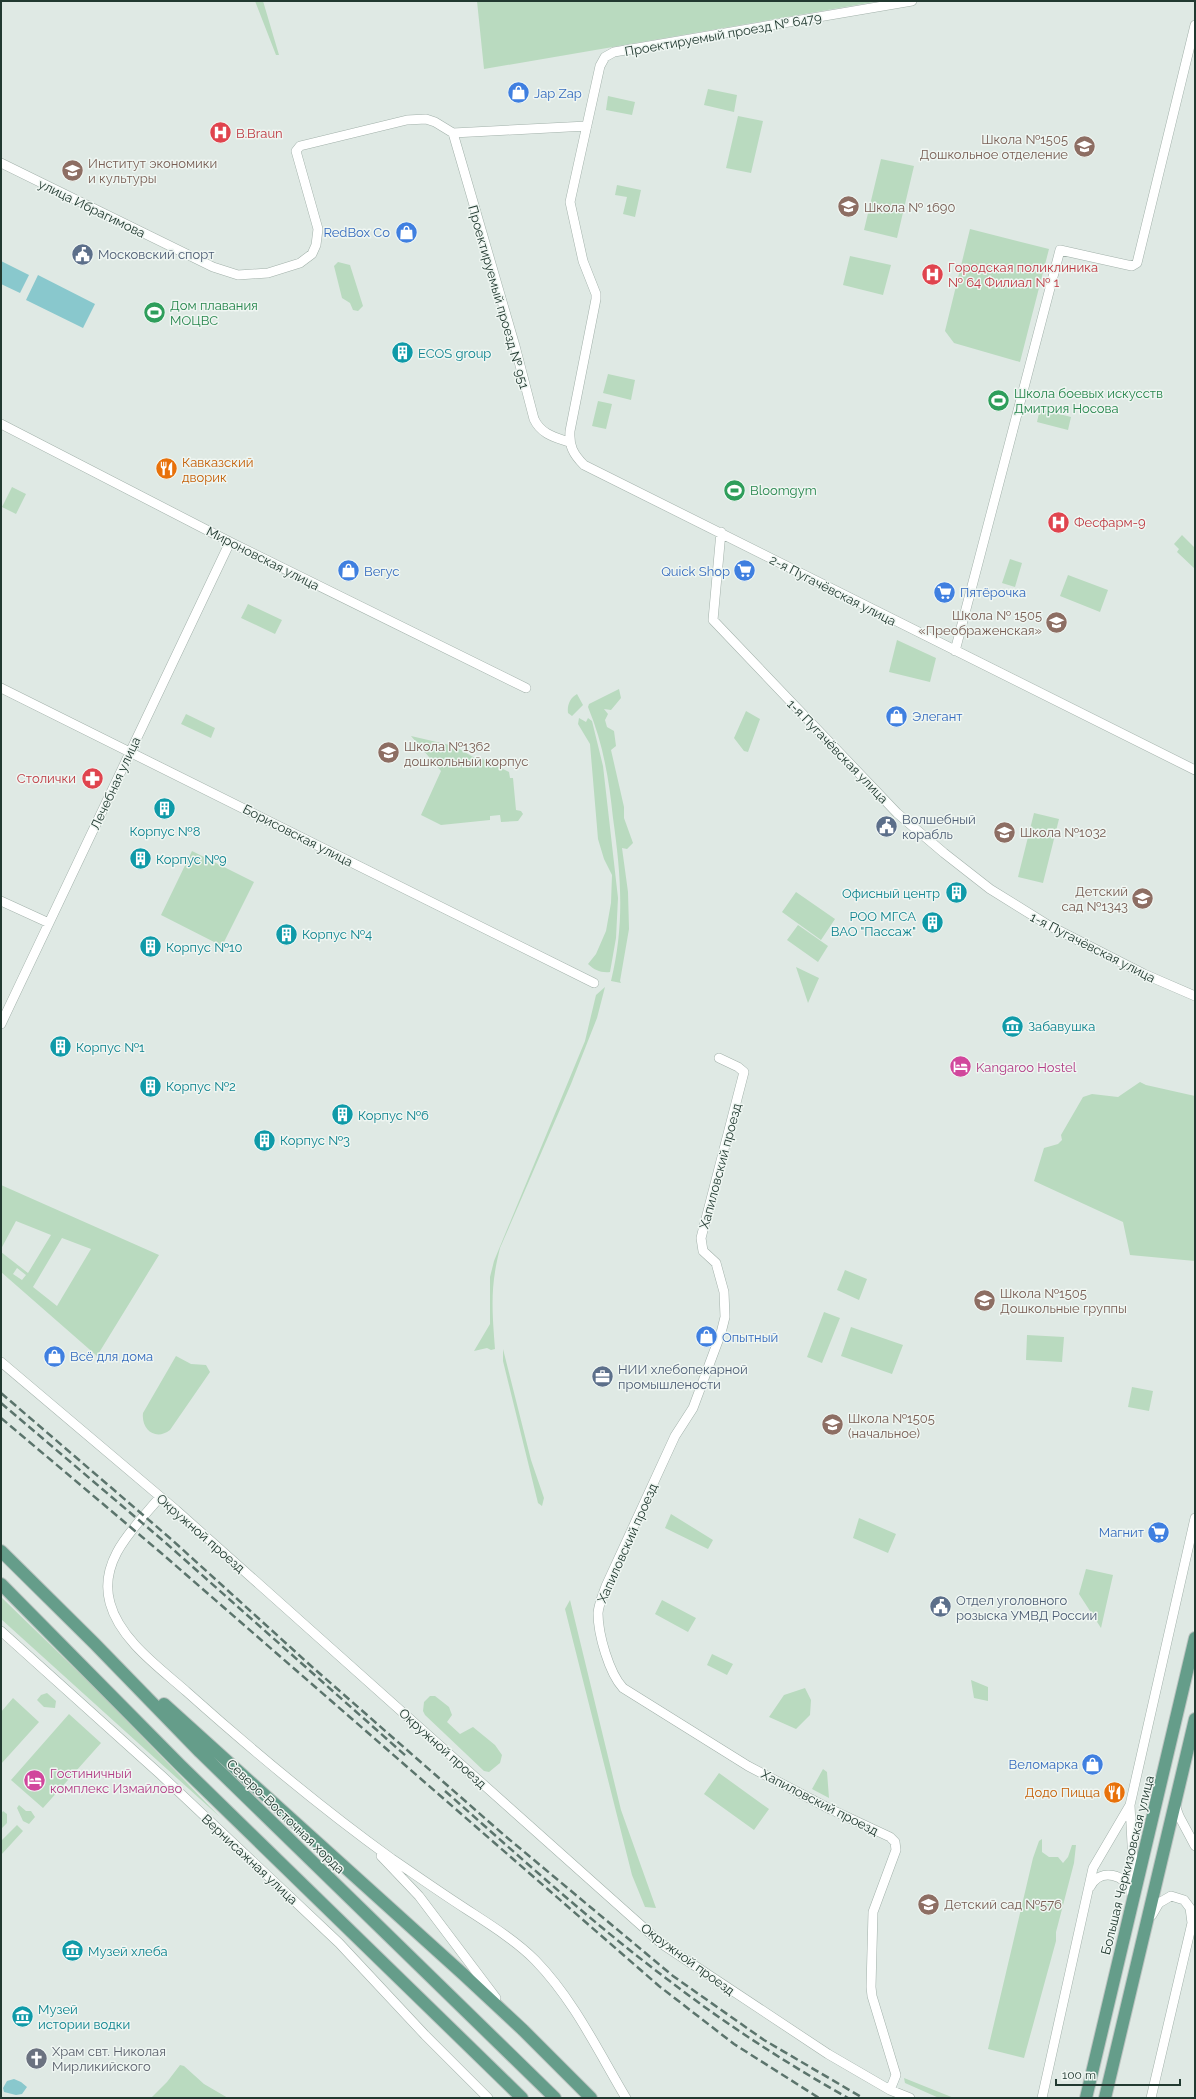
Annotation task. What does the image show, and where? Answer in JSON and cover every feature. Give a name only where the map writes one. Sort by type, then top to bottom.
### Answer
[{"type":"main road","name":"Северо-Восточная хорда","points":[[1,1551],[101,1650],[222,1774],[555,2098]]},
{"type":"main road","points":[[1,1584],[196,1781],[522,2098]]},
{"type":"main road","name":"Большая Черкизовская улица","points":[[1086,2098],[1134,1895],[1158,1802],[1195,1638]]},
{"type":"main road","points":[[101,1650],[227,1760],[523,2030],[591,2098]]},
{"type":"main road","points":[[1105,2098],[1195,1719]]},
{"type":"street","name":"Проектируемый проезд № 6479","points":[[569,442],[596,299],[596,294],[583,261],[570,202],[600,66],[605,57],[614,52],[912,1]]},
{"type":"street","points":[[954,651],[1060,250],[1132,266],[1137,263],[1195,25]]},
{"type":"street","name":"улица Ибрагимова","points":[[1,163],[226,273],[248,276],[268,273],[304,260],[314,249],[318,229],[296,151],[300,146],[407,120],[426,119],[435,122],[453,134]]},
{"type":"street","points":[[453,134],[587,126]]},
{"type":"street","name":"Проектируемый проезд № 951","points":[[453,134],[515,346],[534,419],[538,428],[544,432],[569,442]]},
{"type":"street","name":"Мироновская улица","points":[[1,424],[230,542],[526,688]]},
{"type":"street","name":"2-я Пугачёвская улица","points":[[569,442],[573,454],[584,465],[721,532],[954,651],[1195,770]]},
{"type":"street","name":"1-я Пугачёвская улица","points":[[721,532],[713,620],[897,813],[972,875],[1028,914],[1144,974],[1195,996]]},
{"type":"street","name":"Лечебная улица","points":[[1,1024],[230,542]]},
{"type":"street","name":"Борисовская улица","points":[[1,688],[594,983]]},
{"type":"street","points":[[1,901],[49,923]]},
{"type":"street","name":"Хапиловский проезд","points":[[719,1058],[738,1067],[744,1072],[701,1238],[703,1251],[716,1263],[724,1292],[725,1317],[718,1342],[693,1408],[675,1436],[606,1586],[599,1606],[598,1623],[612,1673],[623,1688],[748,1766],[890,1837],[895,1842],[896,1850],[873,1912],[871,1987],[872,1996],[896,2075],[890,2090]]},
{"type":"street","name":"Окружной проезд","points":[[1,1362],[160,1497],[657,1940],[688,1963],[828,2054],[890,2090],[910,2098]]},
{"type":"street","points":[[160,1497],[124,1540],[114,1556],[108,1577],[110,1604],[117,1620],[127,1634],[141,1650],[227,1728],[305,1793],[364,1839],[484,1921],[535,1960],[577,2013],[626,2098]]},
{"type":"street","points":[[1134,1895],[1130,1805],[1195,1518]]},
{"type":"street","name":"Вернисажная улица","points":[[1,1631],[144,1760],[333,1938],[424,2035],[488,2098]]},
{"type":"street","points":[[1042,2098],[1093,1868],[1130,1805]]},
{"type":"street","points":[[1175,1806],[1178,1816],[1195,1846]]},
{"type":"street","points":[[364,1839],[419,1896],[469,1965],[523,2030]]},
{"type":"street","points":[[1088,1890],[1097,1878],[1104,1875],[1119,1876],[1130,1886],[1134,1895]]},
{"type":"street","points":[[1146,1929],[1159,1903],[1171,1896],[1180,1898],[1187,1904],[1192,1914],[1193,1920],[1151,2098]]},
{"type":"green space","points":[[255,1],[263,1],[279,55],[276,55]]},
{"type":"green space","points":[[477,1],[880,1],[484,69]]},
{"type":"green space","points":[[708,89],[737,95],[734,112],[704,105]]},
{"type":"green space","points":[[608,96],[635,102],[632,115],[606,110]]},
{"type":"green space","points":[[738,116],[763,121],[751,173],[726,168]]},
{"type":"green space","points":[[881,159],[914,166],[897,238],[864,230]]},
{"type":"green space","points":[[617,185],[641,190],[635,217],[623,214],[627,197],[615,195]]},
{"type":"green space","points":[[970,229],[1049,249],[1020,362],[954,343],[945,331]]},
{"type":"green space","points":[[850,256],[891,265],[883,295],[843,285]]},
{"type":"green space","points":[[338,262],[350,265],[363,306],[358,311],[353,310],[350,303],[342,298],[334,266]]},
{"type":"green space","points":[[608,374],[635,380],[631,400],[603,393]]},
{"type":"green space","points":[[598,401],[612,404],[606,429],[592,426]]},
{"type":"green space","points":[[1040,409],[1071,417],[1068,430],[1037,422]]},
{"type":"green space","points":[[12,487],[26,494],[16,514],[2,507]]},
{"type":"green space","points":[[1182,535],[1195,548],[1195,569],[1177,552],[1179,549],[1174,544]]},
{"type":"green space","points":[[1010,559],[1022,563],[1015,587],[1002,583]]},
{"type":"green space","points":[[1068,575],[1108,590],[1100,612],[1060,596]]},
{"type":"green space","points":[[248,604],[282,620],[275,634],[241,618]]},
{"type":"green space","points":[[897,640],[936,658],[930,682],[889,672]]},
{"type":"green space","points":[[619,689],[621,698],[611,710],[604,709],[608,714],[605,720],[607,727],[614,731],[616,746],[611,750],[624,807],[624,818],[633,843],[627,849],[622,848],[628,892],[629,929],[620,981],[621,983],[611,981],[620,919],[620,880],[616,839],[605,761],[598,734],[588,707],[589,704]]},
{"type":"green space","points":[[577,694],[583,705],[572,716],[568,713],[568,707],[572,698]]},
{"type":"green space","points":[[746,711],[760,719],[748,752],[744,751],[734,738]]},
{"type":"green space","points":[[186,714],[215,728],[211,738],[181,724]]},
{"type":"green space","points":[[579,718],[586,722],[588,718],[592,721],[603,766],[618,898],[616,938],[610,972],[598,971],[588,964],[596,954],[606,931],[611,903],[612,875],[604,859],[598,839],[590,744],[578,724]]},
{"type":"green space","points":[[411,736],[454,746],[475,758],[477,756],[509,772],[510,778],[513,778],[516,810],[521,811],[523,814],[518,821],[501,822],[500,815],[490,816],[490,820],[441,825],[421,815],[441,771]]},
{"type":"green space","points":[[1034,813],[1059,819],[1043,883],[1018,877]]},
{"type":"green space","points":[[192,851],[254,882],[222,946],[161,915]]},
{"type":"green space","points":[[796,892],[835,919],[821,940],[782,912]]},
{"type":"green space","points":[[798,925],[828,946],[818,962],[787,940]]},
{"type":"green space","points":[[796,967],[819,978],[808,1003]]},
{"type":"green space","points":[[605,987],[597,1018],[571,1084],[500,1248],[493,1287],[495,1349],[491,1350],[487,1348],[474,1351],[490,1324],[490,1277],[494,1261],[585,1041],[596,995]]},
{"type":"green space","points":[[1140,1082],[1146,1085],[1195,1096],[1195,1261],[1130,1255],[1123,1222],[1034,1181],[1044,1148],[1058,1144],[1062,1140],[1061,1135],[1083,1097],[1092,1094],[1118,1097]]},
{"type":"green space","points":[[1,1185],[159,1255],[97,1356],[1,1272],[1,1252],[28,1273],[51,1235],[16,1221],[1,1249]],"holes":[[[62,1238],[91,1249],[57,1306],[33,1287]],[[17,1268],[26,1275],[22,1280],[13,1274]]]},
{"type":"green space","points":[[845,1270],[867,1279],[859,1300],[837,1290]]},
{"type":"green space","points":[[824,1312],[840,1318],[822,1363],[807,1357]]},
{"type":"green space","points":[[851,1327],[903,1345],[892,1374],[841,1356]]},
{"type":"green space","points":[[1027,1335],[1064,1337],[1062,1362],[1026,1360]]},
{"type":"green space","points":[[503,1349],[531,1460],[544,1498],[542,1506],[538,1503],[503,1361]]},
{"type":"green space","points":[[176,1356],[191,1364],[206,1365],[210,1372],[170,1430],[165,1433],[155,1434],[150,1432],[144,1424],[143,1413]]},
{"type":"green space","points":[[1132,1387],[1153,1391],[1149,1411],[1128,1407]]},
{"type":"green space","points":[[671,1514],[713,1540],[708,1549],[665,1528]]},
{"type":"green space","points":[[859,1518],[896,1534],[888,1553],[853,1538]]},
{"type":"green space","points":[[1086,1569],[1113,1575],[1101,1628],[1079,1594]]},
{"type":"green space","points":[[1,1597],[97,1690],[220,1817],[1,1619]]},
{"type":"green space","points":[[570,1600],[621,1810],[656,1908],[645,1907],[632,1875],[565,1609]]},
{"type":"green space","points":[[662,1600],[696,1618],[688,1632],[655,1614]]},
{"type":"green space","points":[[712,1654],[733,1664],[727,1675],[707,1665]]},
{"type":"green space","points":[[971,1680],[988,1687],[988,1701],[974,1698]]},
{"type":"green space","points":[[805,1688],[811,1700],[810,1715],[796,1729],[769,1717],[784,1695]]},
{"type":"green space","points":[[47,1693],[56,1701],[55,1708],[44,1707],[37,1700],[41,1695]]},
{"type":"green space","points":[[430,1696],[435,1696],[449,1707],[452,1715],[447,1722],[460,1734],[473,1727],[495,1745],[502,1755],[500,1763],[489,1772],[484,1771],[425,1715],[423,1711],[424,1702]]},
{"type":"green space","points":[[13,1698],[39,1722],[1,1764],[1,1712]]},
{"type":"green space","points":[[69,1714],[101,1743],[43,1808],[11,1780]]},
{"type":"green space","points":[[823,1769],[827,1772],[829,1798],[812,1789]]},
{"type":"green space","points":[[719,1773],[769,1809],[754,1830],[704,1794]]},
{"type":"green space","points":[[19,1805],[26,1811],[31,1811],[35,1817],[29,1824],[23,1821],[17,1808]]},
{"type":"green space","points":[[3,1811],[7,1814],[7,1823],[1,1829],[1,1814]]},
{"type":"green space","points":[[17,1825],[23,1831],[1,1855],[1,1841]]},
{"type":"green space","points":[[1042,1839],[1042,1852],[1049,1857],[1058,1857],[1063,1863],[1068,1857],[1072,1845],[1076,1845],[1074,1863],[1056,1932],[1056,1941],[1024,2058],[988,2049],[1033,1858],[1039,1841]]},
{"type":"green space","points":[[180,2065],[184,2066],[204,2084],[228,2098],[151,2098],[167,2082]]},
{"type":"green space","points":[[904,2078],[954,2098],[939,2098],[905,2083]]},
{"type":"water","points":[[1,261],[29,275],[20,293],[1,284]]},
{"type":"water","points":[[38,275],[95,304],[83,328],[26,300]]},
{"type":"water","points":[[14,2079],[27,2087],[22,2094],[16,2095],[4,2092],[3,2088],[7,2081]]},
{"type":"railway","points":[[1,1393],[171,1539],[310,1665],[504,1835],[673,1976],[764,2040],[863,2098]]},
{"type":"railway","points":[[1,1403],[167,1544],[406,1756]]},
{"type":"railway","points":[[1,1418],[160,1552],[659,1986],[734,2044],[819,2098]]},
{"type":"railway","points":[[445,1791],[584,1913],[642,1960],[757,2043],[848,2098]]},
{"type":"place","name":"Jap Zap","points":[[519,93]]},
{"type":"place","name":"B.Braun","points":[[220,133]]},
{"type":"place","name":"Школа №1505 Дошкольное отделение","points":[[1084,146]]},
{"type":"place","name":"Институт экономики и культуры","points":[[72,170]]},
{"type":"place","name":"Школа № 1690","points":[[849,207]]},
{"type":"place","name":"RedBox Co","points":[[406,232]]},
{"type":"place","name":"Московский спорт","points":[[83,254]]},
{"type":"place","name":"Городская поликлиника № 64 Филиал № 1","points":[[933,274]]},
{"type":"place","name":"Дом плавания МОЦВС","points":[[154,312]]},
{"type":"place","name":"ECOS group","points":[[402,353]]},
{"type":"place","name":"Школа боевых искусств Дмитрия Носова","points":[[998,400]]},
{"type":"place","name":"Кавказский дворик","points":[[166,469]]},
{"type":"place","name":"Bloomgym","points":[[735,490]]},
{"type":"place","name":"Фесфарм-9","points":[[1059,522]]},
{"type":"place","name":"Вегус","points":[[349,571]]},
{"type":"place","name":"Quick Shop","points":[[745,571]]},
{"type":"place","name":"Пятёрочка","points":[[945,592]]},
{"type":"place","name":"Школа № 1505 «Преображенская»","points":[[1057,622]]},
{"type":"place","name":"Элегант","points":[[897,716]]},
{"type":"place","name":"Школа №1362 дошкольный корпус","points":[[389,753]]},
{"type":"place","name":"Столички","points":[[92,778]]},
{"type":"place","name":"Корпус №8","points":[[165,809]]},
{"type":"place","name":"Волшебный корабль","points":[[886,826]]},
{"type":"place","name":"Школа №1032","points":[[1004,832]]},
{"type":"place","name":"Корпус №9","points":[[140,859]]},
{"type":"place","name":"Офисный центр","points":[[956,893]]},
{"type":"place","name":"Детский сад №1343","points":[[1143,898]]},
{"type":"place","name":"РОО МГСА ВАО \"Пассаж\"","points":[[932,923]]},
{"type":"place","name":"Корпус №4","points":[[287,934]]},
{"type":"place","name":"Корпус №10","points":[[151,947]]},
{"type":"place","name":"Забавушка","points":[[1012,1026]]},
{"type":"place","name":"Корпус №1","points":[[60,1047]]},
{"type":"place","name":"Kangaroo Hostel","points":[[960,1067]]},
{"type":"place","name":"Корпус №2","points":[[151,1086]]},
{"type":"place","name":"Корпус №6","points":[[343,1115]]},
{"type":"place","name":"Корпус №3","points":[[264,1140]]},
{"type":"place","name":"Школа №1505 Дошкольные группы","points":[[984,1300]]},
{"type":"place","name":"Опытный","points":[[707,1337]]},
{"type":"place","name":"Всё для дома","points":[[55,1356]]},
{"type":"place","name":"НИИ хлебопекарной промышлености","points":[[602,1376]]},
{"type":"place","name":"Школа №1505 (начальное)","points":[[832,1425]]},
{"type":"place","name":"Магнит","points":[[1159,1532]]},
{"type":"place","name":"Отдел уголовного розыска УМВД России","points":[[941,1607]]},
{"type":"place","name":"Веломарка","points":[[1093,1764]]},
{"type":"place","name":"Гостиничный комплекс Измайлово","points":[[34,1780]]},
{"type":"place","name":"Додо Пицца","points":[[1115,1792]]},
{"type":"place","name":"Детский сад №576","points":[[928,1904]]},
{"type":"place","name":"Музей хлеба","points":[[73,1951]]},
{"type":"place","name":"Музей истории водки","points":[[22,2016]]},
{"type":"place","name":"Храм свт. Николая Мирликийского","points":[[36,2058]]}]
